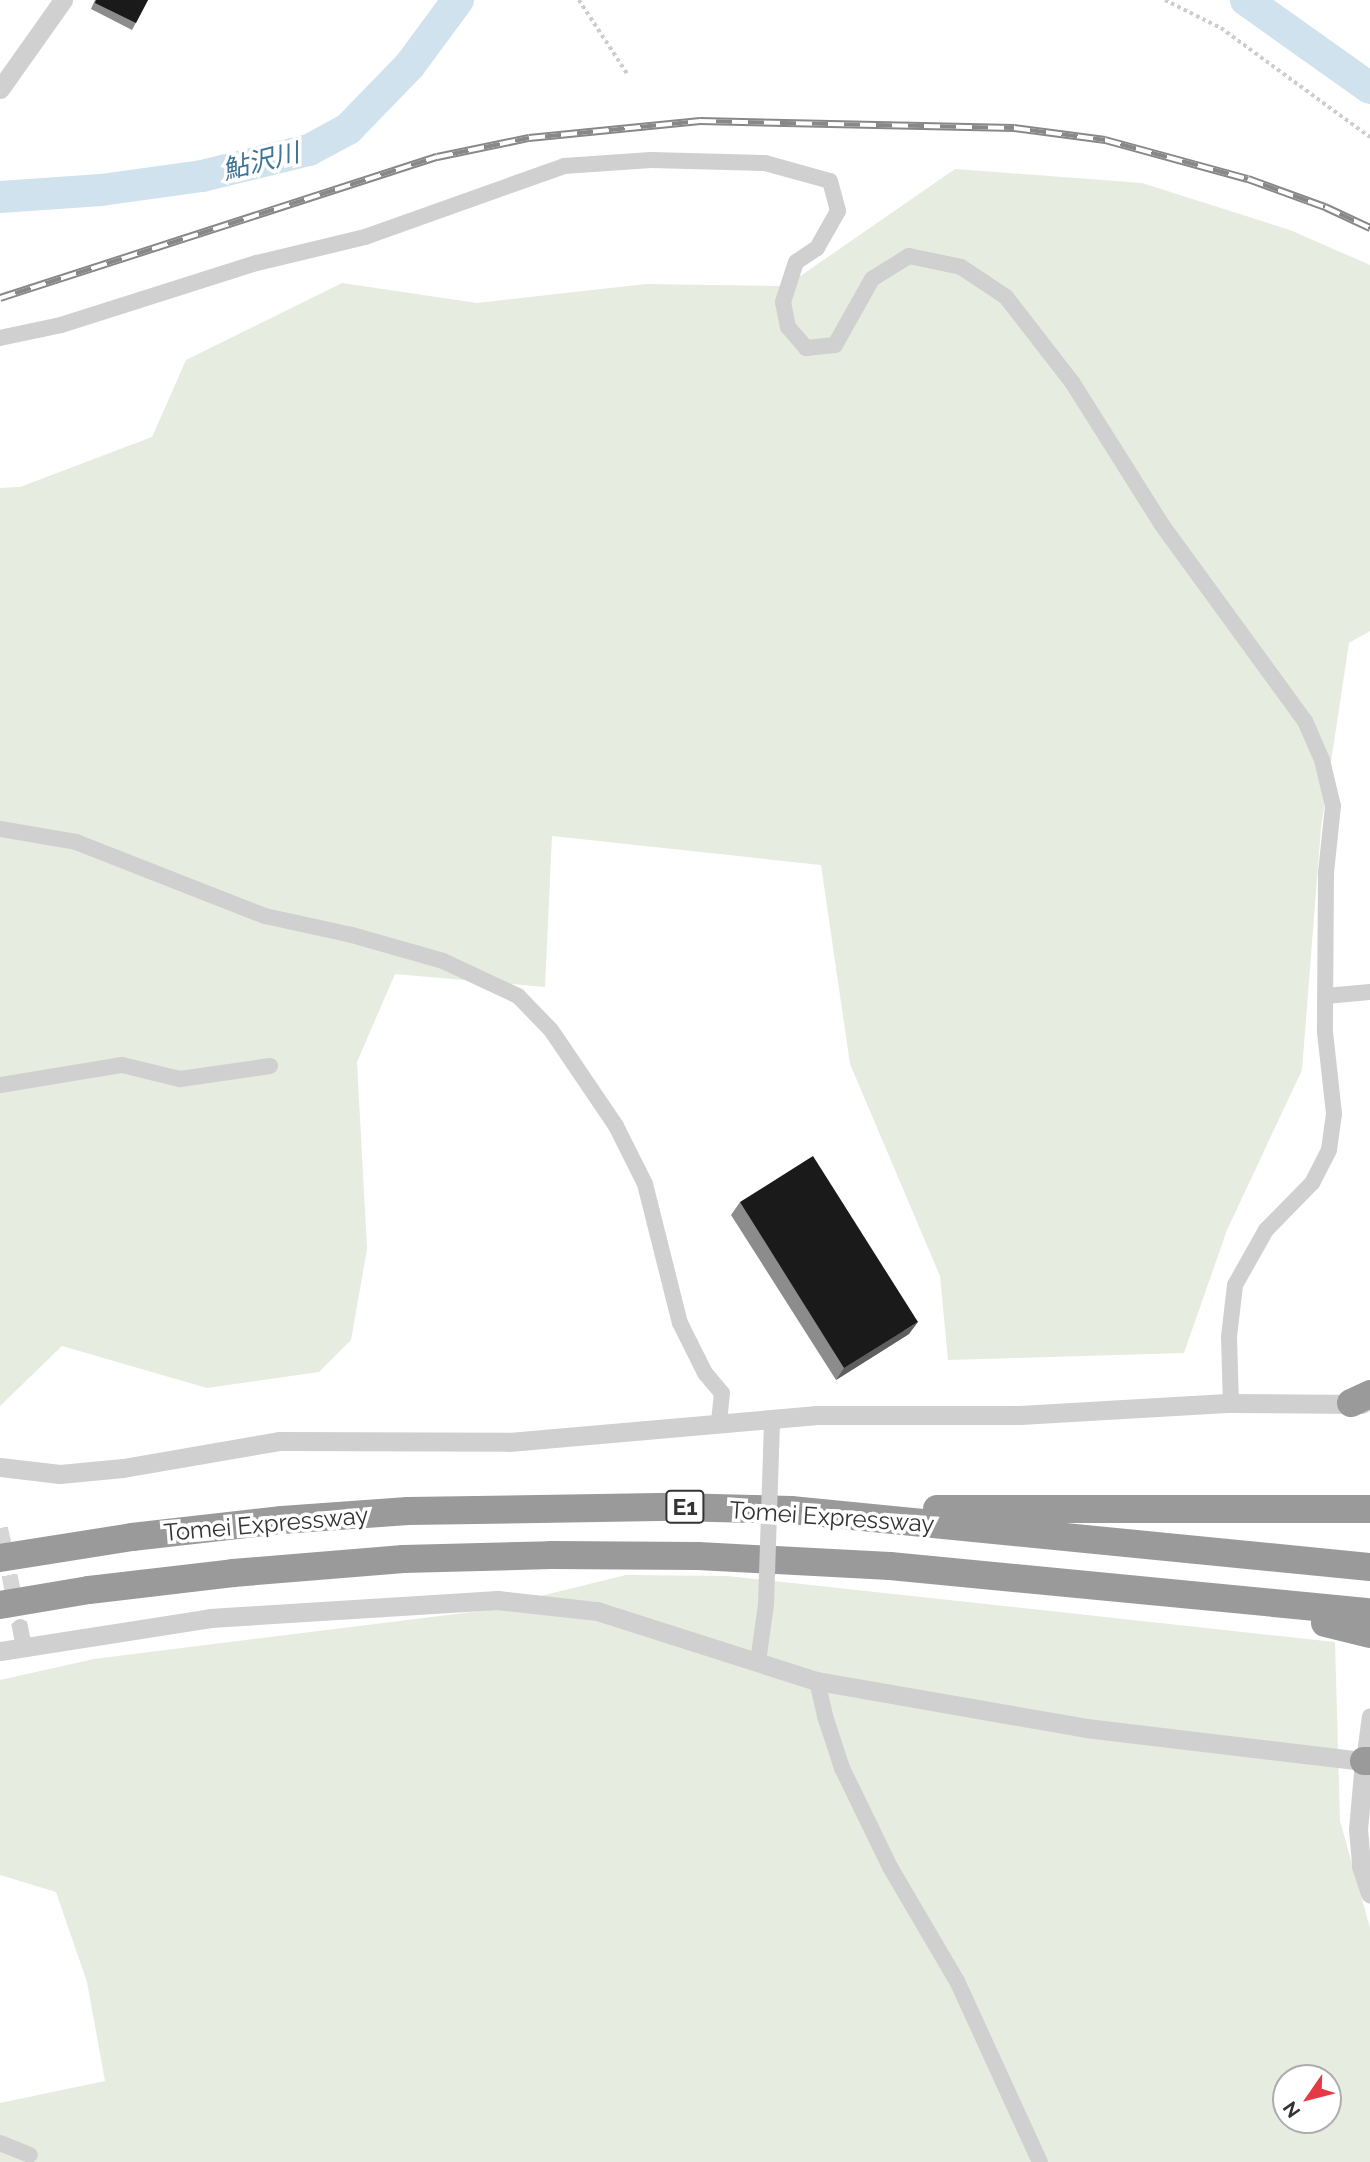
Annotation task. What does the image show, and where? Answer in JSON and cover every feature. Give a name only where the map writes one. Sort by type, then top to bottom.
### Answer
[{"type":"highway","name":"Tomei Expressway","points":[[0,1558],[145,1535],[282,1520],[408,1511],[674,1507],[791,1510],[1370,1567]]},
{"type":"highway","points":[[791,1510],[1370,1508]]},
{"type":"highway","name":"Tomei Expressway","points":[[0,1605],[89,1590],[233,1573],[403,1559],[551,1555],[698,1556],[890,1566],[1370,1612]]},
{"type":"highway","points":[[1140,1589],[1370,1634]]},
{"type":"street","points":[[2,81],[63,0]]},
{"type":"street","points":[[0,338],[61,324],[257,263],[365,237],[565,166],[651,160],[765,163],[830,181],[838,211],[817,248],[796,262],[783,302],[788,327],[806,348],[835,345],[872,279],[909,256],[961,267],[1006,297],[1072,382],[1162,525],[1306,721],[1322,760],[1333,806],[1326,873],[1325,1032],[1334,1114],[1329,1150],[1312,1183],[1266,1230],[1235,1285],[1229,1337],[1231,1403]]},
{"type":"street","points":[[0,829],[76,842],[265,916],[352,935],[443,961],[517,996],[551,1030],[616,1126],[645,1184],[680,1323],[705,1373],[722,1393],[719,1423]]},
{"type":"street","points":[[1326,996],[1370,992]]},
{"type":"street","points":[[0,1085],[122,1065],[180,1079],[270,1066]]},
{"type":"street","points":[[0,1467],[60,1474],[123,1468],[279,1441],[509,1442],[815,1415],[1020,1415],[1231,1403],[1364,1400]]},
{"type":"street","points":[[758,1662],[766,1604],[772,1419]]},
{"type":"street","points":[[0,1651],[210,1618],[497,1600],[597,1611],[817,1681],[1086,1728],[1368,1761]]},
{"type":"street","points":[[20,1626],[24,1647]]},
{"type":"street","points":[[817,1681],[842,1768],[890,1867],[957,1981],[1040,2162]]},
{"type":"street","points":[[1370,1716],[1368,1761],[1358,1829],[1361,1866],[1370,1894]]},
{"type":"street","points":[[0,2143],[30,2155]]},
{"type":"path","points":[[579,0],[628,75]]},
{"type":"path","points":[[1165,0],[1221,28],[1370,137]]},
{"type":"shaded area","points":[[955,169],[1142,183],[1290,230],[1370,265],[1370,631],[1349,643],[1321,828],[1302,1070],[1227,1230],[1184,1353],[948,1360],[940,1276],[850,1064],[821,865],[552,836],[545,987],[395,974],[357,1062],[367,1249],[351,1340],[319,1372],[207,1388],[62,1346],[0,1406],[0,488],[20,487],[152,437],[186,360],[342,283],[477,303],[646,284],[786,286]]},
{"type":"shaded area","points":[[626,1575],[727,1576],[1335,1642],[1340,1821],[1370,1928],[1370,2162],[0,2162],[0,2103],[105,2081],[87,1982],[56,1892],[0,1875],[0,1680],[94,1659],[480,1611]]},
{"type":"building","points":[[96,0],[148,0],[136,23],[95,3]]},
{"type":"building","points":[[813,1156],[918,1322],[844,1368],[740,1202]]},
{"type":"waterway","name":"鮎沢川","points":[[0,197],[101,190],[202,176],[309,150],[348,129],[410,65],[458,0]]},
{"type":"waterway","name":"鮎沢川","points":[[1246,0],[1370,88]]},
{"type":"tunnel","points":[[0,1528],[20,1627]]},
{"type":"railway","points":[[0,298],[437,157],[529,138],[700,121],[1014,128],[1105,140],[1248,179],[1325,207],[1370,228]]}]
